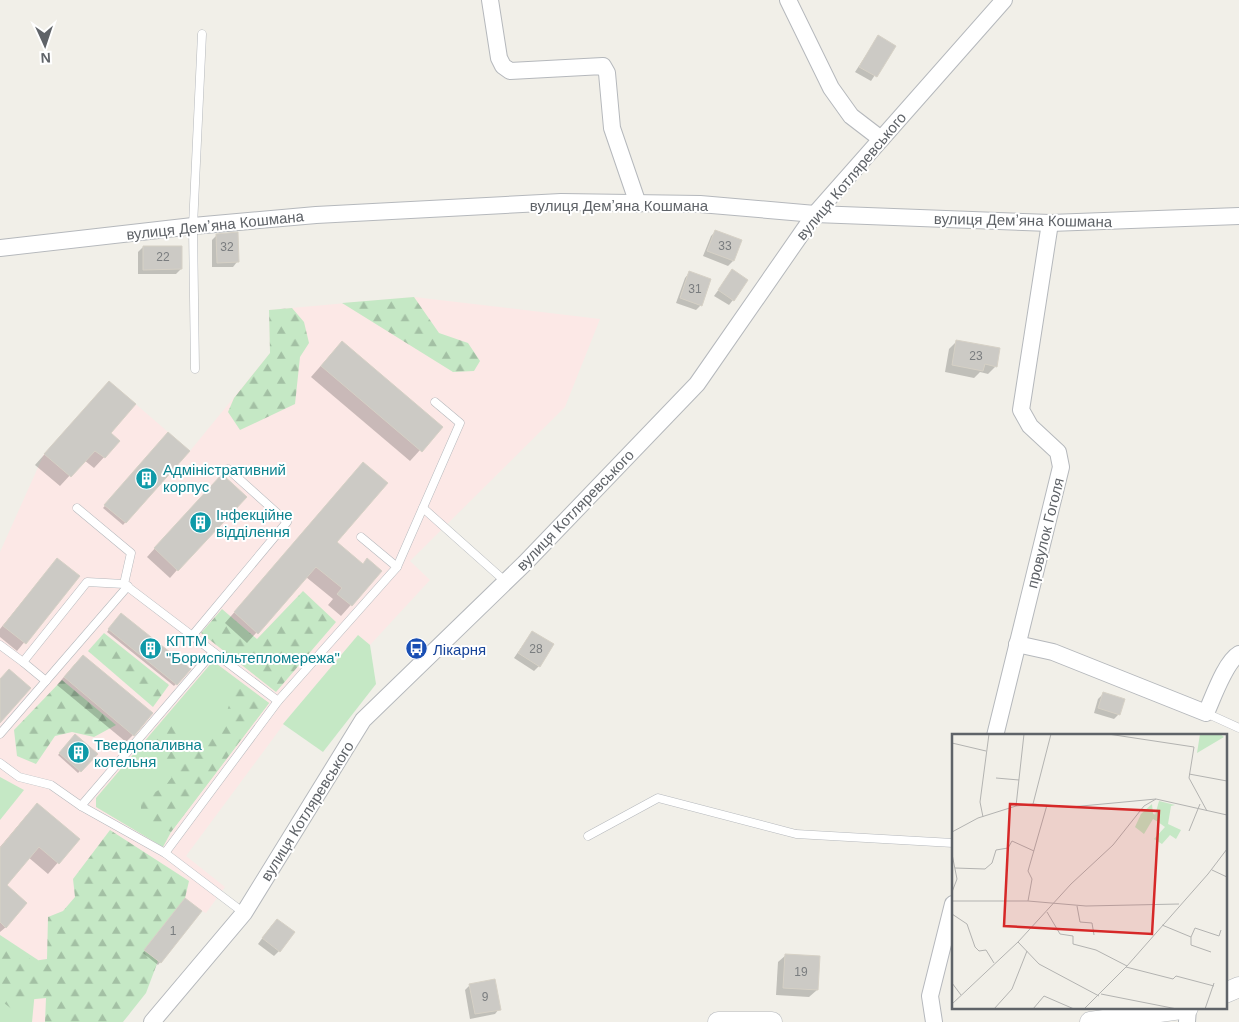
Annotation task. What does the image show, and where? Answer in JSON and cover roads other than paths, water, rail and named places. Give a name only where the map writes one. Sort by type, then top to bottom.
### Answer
[{"type":"street","points":[[490,0],[499,58],[503,66],[510,71],[602,66],[607,73],[612,128],[638,204]]},
{"type":"street","points":[[788,0],[831,88],[851,116],[881,139]]},
{"type":"street","name":"вулиця Котляревського","points":[[152,1022],[244,913],[363,720],[506,582],[697,384],[815,214],[1004,0]]},
{"type":"street","name":"вулиця Демʼяна Кошмана","points":[[0,248],[192,226],[316,215],[561,202],[700,204],[815,214],[1050,224],[1239,216]]},
{"type":"street","name":"провулок Гоголя","points":[[994,734],[1061,467],[1058,452],[1030,426],[1022,410],[1050,224]]},
{"type":"street","points":[[1017,644],[1053,652],[1206,714],[1223,676],[1234,657],[1239,654]]},
{"type":"street","points":[[934,1022],[930,996],[952,908]]},
{"type":"street","points":[[1226,993],[1239,987]]},
{"type":"street","points":[[1090,1022],[1174,1010]]},
{"type":"street","points":[[718,1022],[772,1022]]},
{"type":"lane","points":[[195,369],[192,226],[202,34]]},
{"type":"lane","points":[[165,853],[278,701],[397,567],[460,423],[435,402]]},
{"type":"lane","points":[[192,636],[287,522],[228,469]]},
{"type":"lane","points":[[0,734],[126,585],[131,553],[77,508]]},
{"type":"lane","points":[[423,508],[506,582]]},
{"type":"lane","points":[[362,537],[397,567]]},
{"type":"lane","points":[[22,662],[88,582],[126,585],[278,701]]},
{"type":"lane","points":[[0,645],[46,681]]},
{"type":"lane","points":[[81,806],[213,652]]},
{"type":"lane","points":[[1206,714],[1239,728]]},
{"type":"lane","points":[[0,763],[19,777],[51,785],[81,806],[165,853],[244,913]]},
{"type":"lane","points":[[588,836],[658,798],[796,834],[952,843]]},
{"type":"place","name":"Адміністративний корпус","points":[[147,478]]},
{"type":"place","name":"Інфекційне відділення","points":[[200,523]]},
{"type":"place","name":"КПТМ \"Бориспільтепломережа\"","points":[[150,649]]},
{"type":"place","name":"Лікарня","points":[[417,649]]},
{"type":"place","name":"Твердопаливна котельня","points":[[78,753]]}]
